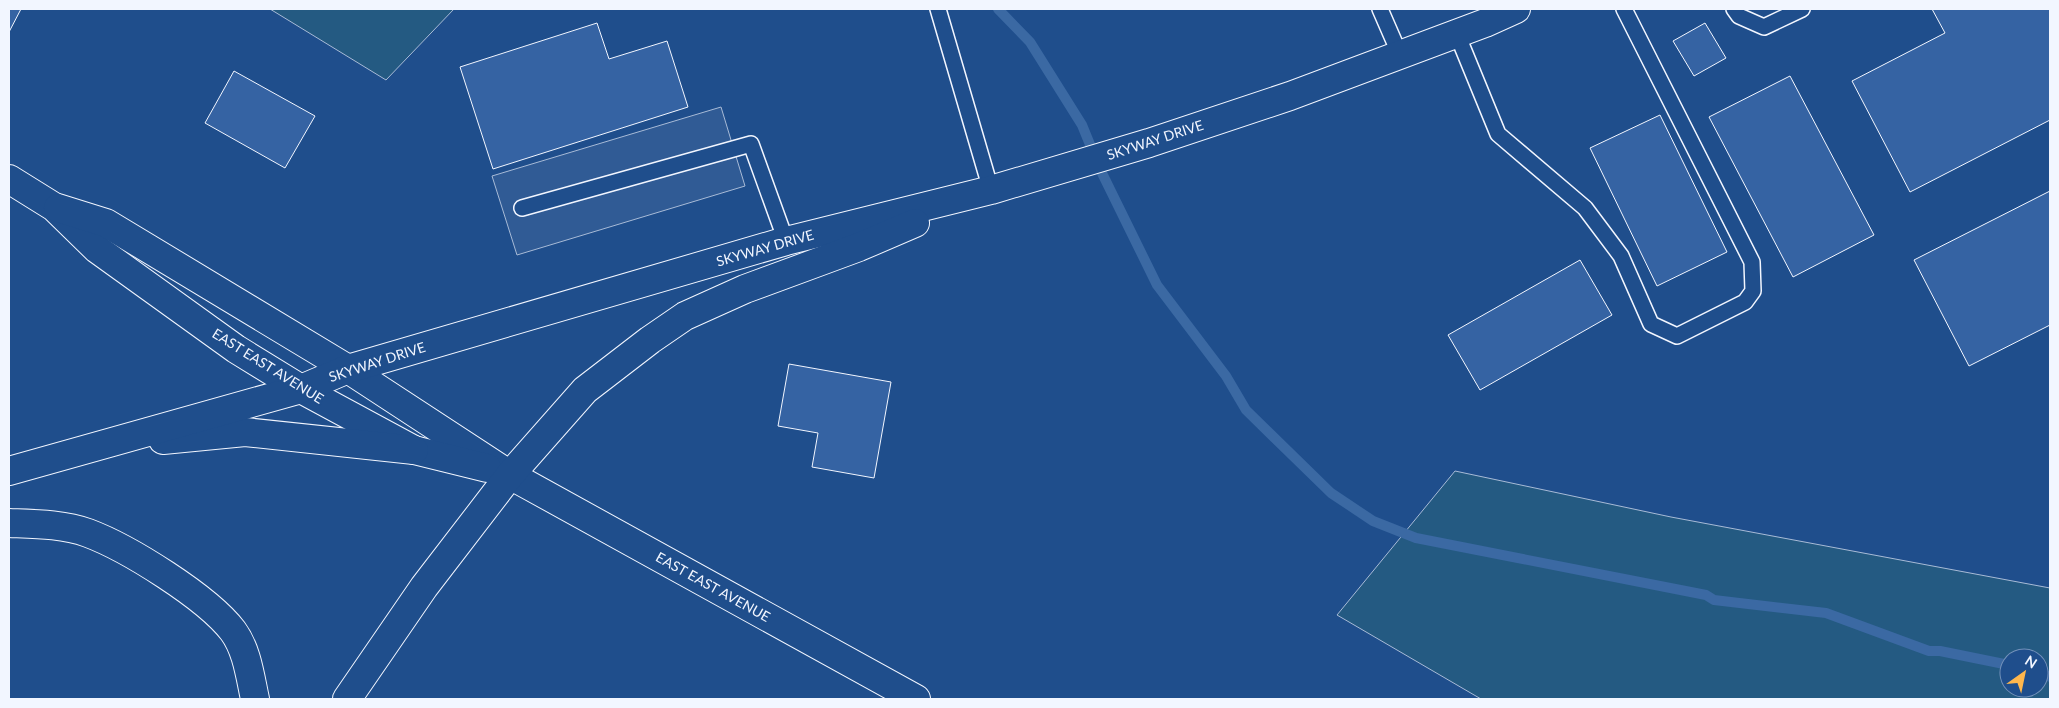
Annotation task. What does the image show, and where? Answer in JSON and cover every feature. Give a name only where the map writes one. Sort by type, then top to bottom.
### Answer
[{"type":"main road","name":"SKYWAY DRIVE","points":[[9,470],[300,389],[348,369],[786,241],[991,190],[1149,143],[1290,96],[1456,34],[1516,9]]},
{"type":"main road","name":"EAST EAST AVENUE","points":[[9,179],[54,207],[97,249],[236,349],[300,389],[414,450],[510,474]]},
{"type":"main road","points":[[347,699],[424,587],[510,474],[585,390],[650,340],[685,316],[745,289],[859,247],[991,190]]},
{"type":"main road","name":"EAST EAST AVENUE","points":[[54,207],[106,223],[348,369],[510,474],[916,699]]},
{"type":"main road","points":[[92,447],[245,432],[414,450]]},
{"type":"main road","points":[[9,523],[60,526],[88,533],[129,553],[178,583],[220,617],[234,632],[246,659],[256,699]]},
{"type":"lane","points":[[938,9],[991,190]]},
{"type":"lane","points":[[1380,9],[1400,55]]},
{"type":"lane","points":[[1456,34],[1498,134],[1584,208],[1621,256],[1651,324],[1677,336],[1745,302],[1752,291],[1752,262],[1624,9]]},
{"type":"lane","points":[[1734,9],[1739,16],[1764,27],[1802,9]]},
{"type":"lane","points":[[522,208],[751,144],[786,241]]},
{"type":"shaded area","points":[[270,9],[454,9],[386,80]]},
{"type":"shaded area","points":[[721,107],[745,186],[517,255],[492,176]]},
{"type":"shaded area","points":[[1455,471],[1671,517],[2050,588],[2050,699],[1481,699],[1337,615]]},
{"type":"building","points":[[9,9],[21,9],[9,32]]},
{"type":"building","points":[[1932,9],[2050,9],[2050,120],[1910,192],[1852,81],[1945,33]]},
{"type":"building","points":[[597,23],[609,59],[667,41],[688,107],[493,169],[460,67]]},
{"type":"building","points":[[1705,23],[1726,58],[1694,76],[1673,41]]},
{"type":"building","points":[[234,71],[315,116],[285,168],[205,123]]},
{"type":"building","points":[[1790,76],[1874,235],[1793,277],[1709,117]]},
{"type":"building","points":[[1660,115],[1727,252],[1657,286],[1590,148]]},
{"type":"building","points":[[2050,191],[2050,325],[1969,366],[1914,260]]},
{"type":"building","points":[[1580,260],[1612,315],[1480,390],[1448,335]]},
{"type":"building","points":[[789,364],[891,382],[874,478],[812,467],[818,433],[778,426]]},
{"type":"waterway","points":[[998,9],[1030,42],[1082,125],[1100,169],[1157,285],[1226,376],[1246,410],[1331,493],[1373,521],[1416,538],[1706,595],[1714,600],[1826,613],[1929,651],[1940,651],[1999,663]]}]
